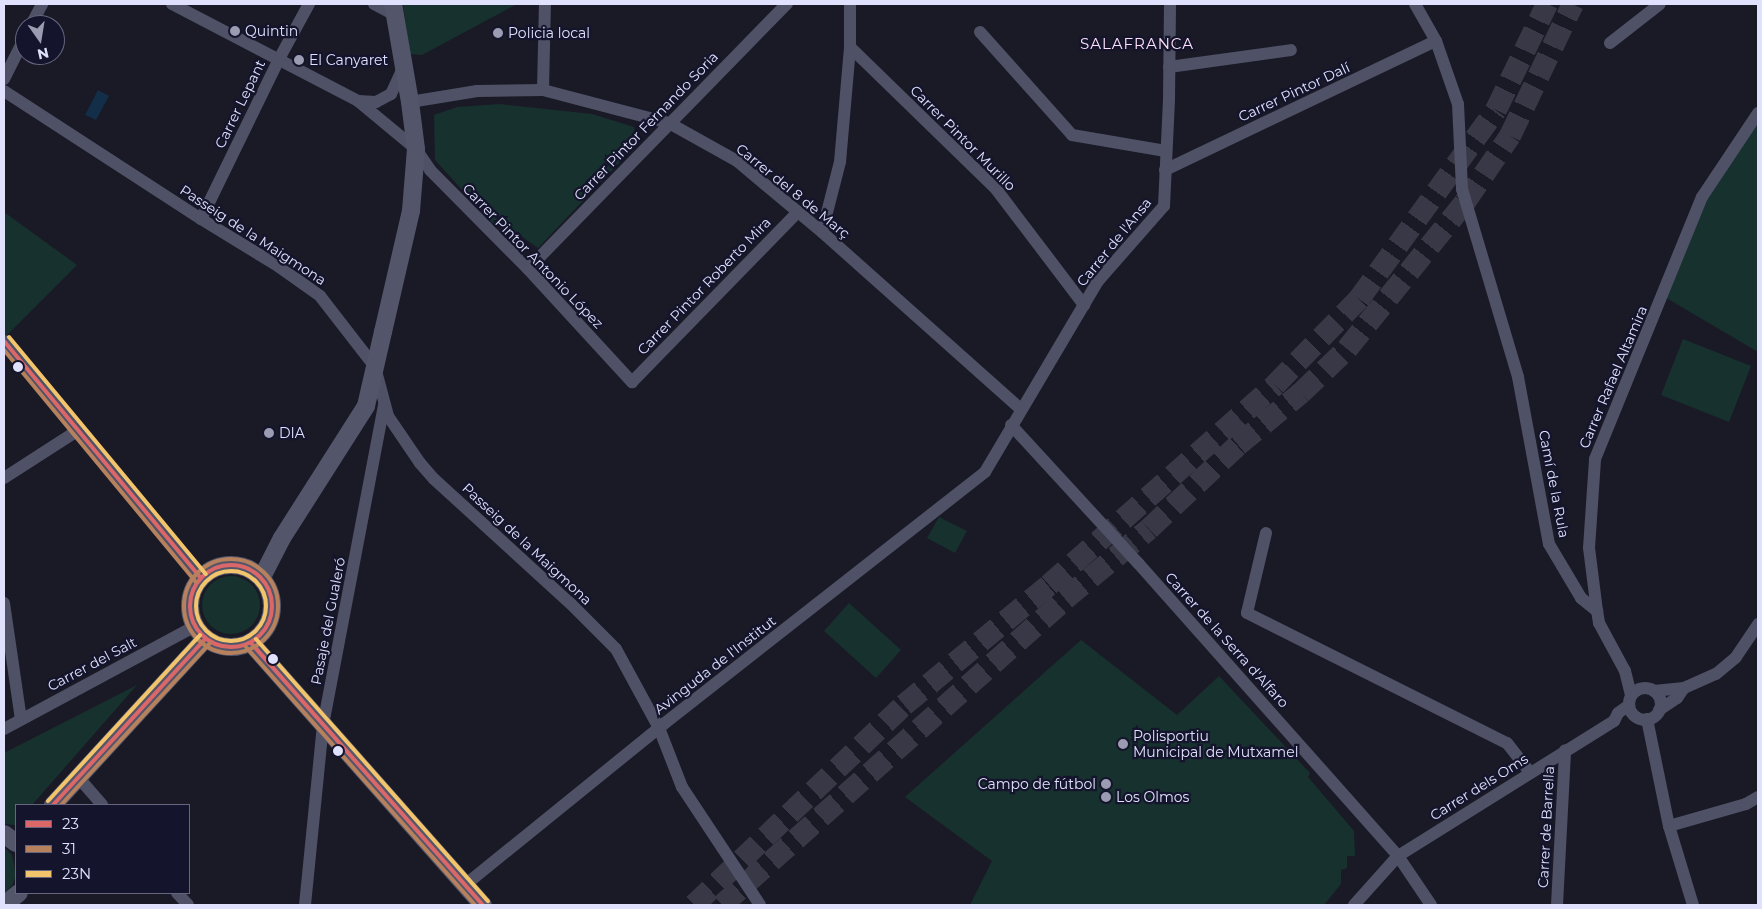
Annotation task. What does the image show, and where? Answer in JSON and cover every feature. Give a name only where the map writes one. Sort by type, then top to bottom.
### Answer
[{"type":"street","name":"Carrer Pintor Antonio López","points":[[172,4],[358,101],[416,149],[430,170],[528,269],[632,382]]},
{"type":"street","name":"Carrer Lepant","points":[[201,219],[279,60],[309,4]]},
{"type":"street","points":[[262,578],[282,538],[366,406],[411,210],[416,149],[394,10],[374,4]]},
{"type":"street","points":[[543,90],[545,4]]},
{"type":"street","name":"Carrer Pintor Fernando Soria","points":[[528,269],[787,4]]},
{"type":"street","points":[[822,232],[840,162],[850,47],[850,4]]},
{"type":"street","name":"Carrer de l'Ansa","points":[[984,472],[1098,281],[1164,206],[1170,67],[1170,4]]},
{"type":"street","name":"Camí de la Rula","points":[[1415,4],[1436,41],[1458,104],[1462,189],[1518,377],[1549,544],[1581,598],[1597,611]]},
{"type":"street","points":[[1610,43],[1660,4]]},
{"type":"street","points":[[980,32],[1072,135],[1166,151]]},
{"type":"street","name":"Carrer Pintor Dalí","points":[[1165,170],[1436,41]]},
{"type":"street","name":"Carrer Pintor Murillo","points":[[850,47],[996,188],[1084,305]]},
{"type":"street","points":[[1170,67],[1291,50]]},
{"type":"street","points":[[4,79],[15,57]]},
{"type":"street","points":[[358,101],[376,102],[391,94],[404,66]]},
{"type":"street","name":"Carrer del 8 de Març","points":[[410,102],[477,91],[543,90],[669,123],[737,161],[822,232],[1021,409]]},
{"type":"street","name":"Passeig de la Maigmona","points":[[4,91],[201,219],[278,266],[320,296],[375,367],[388,416],[420,463],[434,479],[570,603],[616,649],[659,728],[682,787],[760,905]]},
{"type":"street","name":"Carrer Rafael Altamira","points":[[1630,700],[1625,671],[1599,623],[1597,611],[1589,548],[1594,459],[1702,197],[1758,113]]},
{"type":"street","name":"Carrer Pintor Roberto Mira","points":[[632,382],[798,212]]},
{"type":"street","points":[[4,341],[201,578]]},
{"type":"street","name":"Pasaje del Gualeró","points":[[305,905],[324,725],[385,403]]},
{"type":"street","name":"Carrer de la Serra d'Alfaro","points":[[1011,425],[1138,563],[1398,856],[1431,905]]},
{"type":"street","points":[[4,478],[77,430]]},
{"type":"street","name":"Avinguda de l'Institut","points":[[465,885],[659,728],[984,472]]},
{"type":"street","points":[[1266,533],[1248,613],[1507,743],[1530,772]]},
{"type":"street","points":[[238,565],[262,578],[271,594],[273,610],[265,631],[251,643],[221,647],[200,633],[190,612],[190,598],[201,578],[218,566],[238,565]]},
{"type":"street","points":[[4,603],[21,720]]},
{"type":"street","points":[[1693,905],[1669,826],[1642,719],[1630,710],[1630,700],[1650,689],[1684,688],[1716,674],[1736,657],[1758,624]]},
{"type":"street","points":[[54,804],[200,633]]},
{"type":"street","name":"Carrer del Salt","points":[[4,729],[200,633]]},
{"type":"street","points":[[251,643],[483,905]]},
{"type":"street","name":"Carrer Rafael Altamira","points":[[1625,671],[1650,689]]},
{"type":"street","points":[[1614,721],[1622,722],[1642,719],[1656,714],[1677,698],[1684,688]]},
{"type":"street","points":[[1650,689],[1660,700],[1659,710]]},
{"type":"street","name":"Carrer dels Oms","points":[[1354,905],[1398,856],[1614,721],[1618,712],[1630,700]]},
{"type":"street","name":"Carrer de Barrella","points":[[1557,905],[1565,750]]},
{"type":"street","points":[[78,777],[101,804]]},
{"type":"street","points":[[1669,826],[1746,804],[1758,797]]},
{"type":"street","points":[[4,834],[15,842]]},
{"type":"street","points":[[4,905],[18,894]]},
{"type":"street","points":[[178,894],[188,905]]},
{"type":"green space","points":[[403,4],[517,4],[422,55],[410,54]]},
{"type":"green space","points":[[499,104],[592,114],[634,127],[636,145],[538,248],[506,225],[495,226],[435,160],[434,115],[457,107]]},
{"type":"green space","points":[[1758,113],[1758,352],[1663,296],[1702,197]]},
{"type":"green space","points":[[4,212],[77,265],[4,338]]},
{"type":"green space","points":[[1683,339],[1751,366],[1729,422],[1661,395]]},
{"type":"green space","points":[[939,517],[967,531],[955,553],[927,538]]},
{"type":"green space","points":[[231,576],[242,578],[255,589],[260,605],[258,616],[247,629],[231,634],[220,632],[207,621],[202,605],[204,594],[215,581]]},
{"type":"green space","points":[[849,603],[901,650],[876,678],[824,631]]},
{"type":"green space","name":"Polisportiu Municipal de Mutxamel","points":[[1081,640],[1177,715],[1219,676],[1310,773],[1308,777],[1354,831],[1355,856],[1347,856],[1347,868],[1341,870],[1341,884],[1324,905],[970,905],[992,861],[905,797]]},
{"type":"green space","points":[[137,685],[33,804],[15,804],[15,825],[4,824],[4,753]]},
{"type":"green space","points":[[4,847],[12,855],[15,877],[13,884],[4,894]]},
{"type":"water","points":[[98,90],[109,96],[96,120],[85,115]]},
{"type":"tunnel","points":[[694,905],[904,705],[1049,585],[1275,385],[1359,299],[1496,110],[1547,4]]},
{"type":"tunnel","points":[[722,905],[1065,599],[1149,529],[1238,445],[1301,393],[1347,349],[1465,202],[1510,136],[1573,4]]},
{"type":"transit line","name":"23N","points":[[9,337],[206,574]]},
{"type":"transit line","name":"23","points":[[4,341],[201,578]]},
{"type":"transit line","name":"31","points":[[4,350],[196,582]]},
{"type":"transit line","name":"31","points":[[231,559],[249,562],[264,573],[275,588],[278,606],[275,624],[264,639],[249,650],[231,653],[213,650],[198,639],[187,624],[184,606],[187,588],[198,573],[213,562],[231,559]]},
{"type":"transit line","name":"23","points":[[231,565],[247,568],[260,577],[269,590],[272,606],[269,622],[260,635],[247,644],[231,647],[215,644],[202,635],[193,622],[190,606],[193,590],[202,577],[215,568],[231,565]]},
{"type":"transit line","name":"23N","points":[[231,571],[250,577],[260,587],[266,606],[260,625],[250,635],[231,641],[212,635],[202,625],[196,606],[202,587],[212,577],[231,571]]},
{"type":"transit line","name":"23N","points":[[48,801],[200,635]]},
{"type":"transit line","name":"23","points":[[54,804],[205,639]]},
{"type":"transit line","name":"23N","points":[[256,639],[488,901]]},
{"type":"transit line","name":"31","points":[[62,804],[210,643]]},
{"type":"transit line","name":"23","points":[[251,643],[483,905]]},
{"type":"transit line","name":"31","points":[[246,647],[475,905]]},
{"type":"place","name":"Quintin","points":[[235,31]]},
{"type":"place","name":"Policia local","points":[[498,33]]},
{"type":"place","name":"El Canyaret","points":[[299,60]]},
{"type":"place","name":"DIA","points":[[269,433]]},
{"type":"place","name":"Polisportiu Municipal de Mutxamel","points":[[1123,744]]},
{"type":"place","name":"Campo de fútbol","points":[[1106,784]]},
{"type":"place","name":"Los Olmos","points":[[1106,797]]},
{"type":"district","name":"SALAFRANCA","points":[[1137,44]]}]
